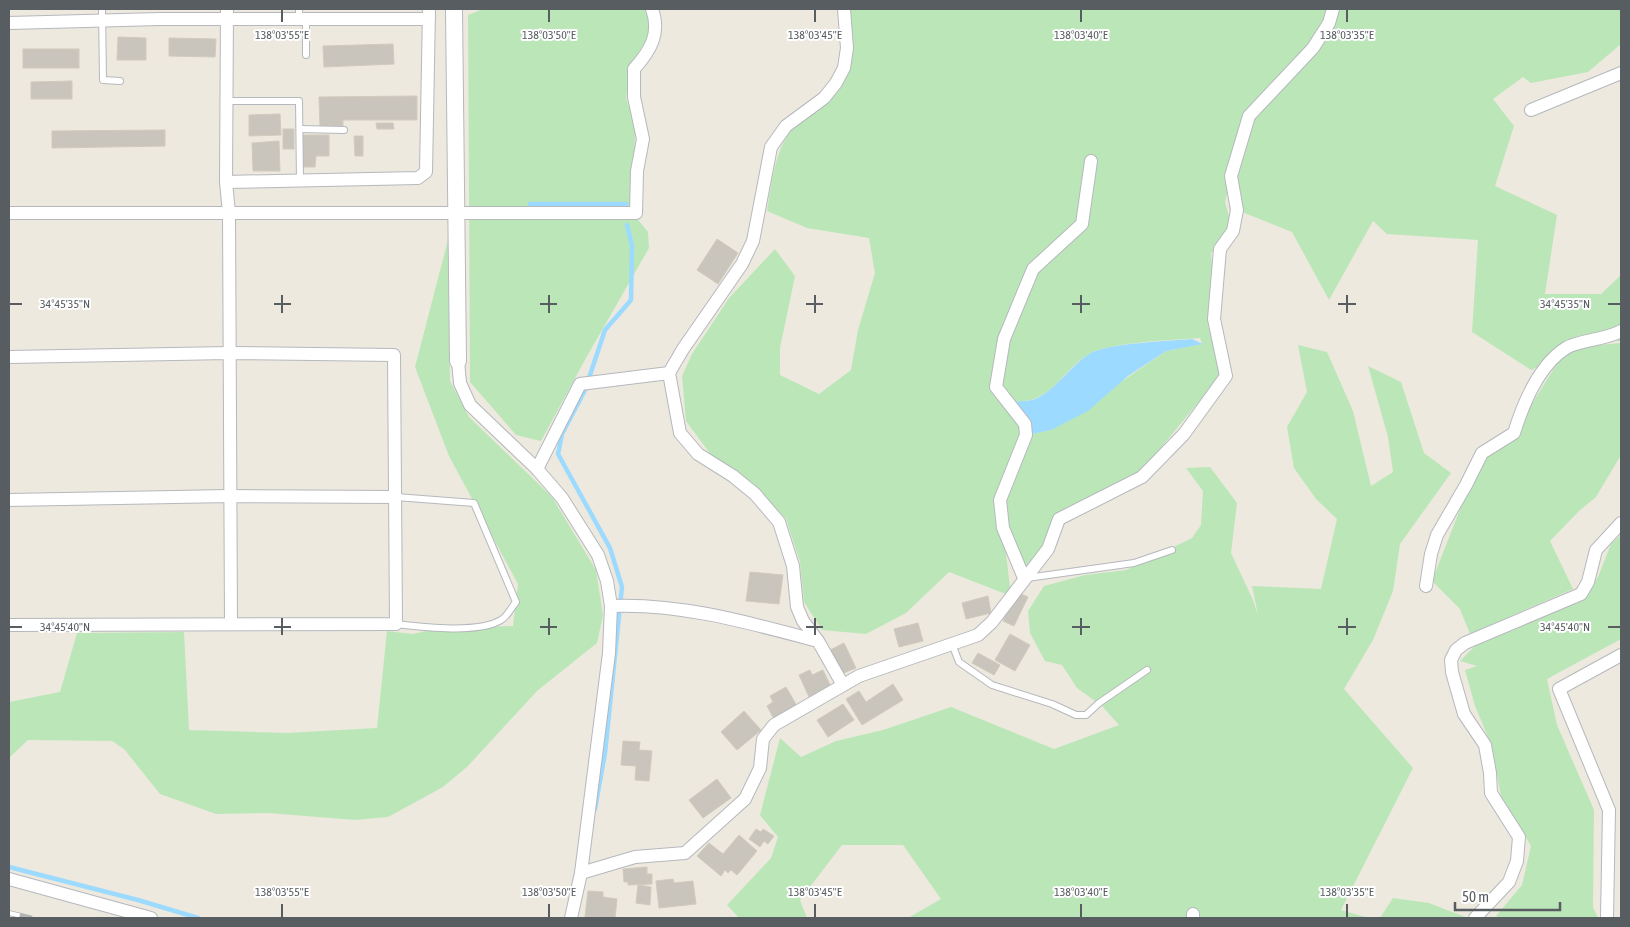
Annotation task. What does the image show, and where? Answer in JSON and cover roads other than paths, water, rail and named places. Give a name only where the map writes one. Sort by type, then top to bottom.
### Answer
[{"type":"street","points":[[9,213],[636,213],[637,171],[643,139],[634,97],[634,69],[649,51],[654,37],[656,18],[652,9]]},
{"type":"street","points":[[843,685],[818,641],[803,621],[797,607],[793,566],[779,522],[755,494],[733,476],[698,454],[680,433],[670,373],[683,349],[742,264],[753,241],[771,147],[786,126],[824,98],[836,83],[844,68],[847,48],[844,9]]},
{"type":"street","points":[[586,872],[634,857],[685,853],[745,799],[760,768],[763,739],[774,725],[859,676],[978,635],[992,622],[1048,549],[1059,518],[1142,477],[1184,434],[1226,376],[1214,319],[1220,249],[1233,232],[1237,210],[1231,176],[1249,116],[1313,48],[1329,23],[1333,9]]},
{"type":"street","points":[[458,11],[456,212],[460,383],[470,405],[537,469],[562,498],[598,555],[607,582],[611,606],[609,654],[586,872],[571,918]]},
{"type":"street","points":[[227,14],[226,182],[229,213],[230,623]]},
{"type":"street","points":[[9,23],[102,15],[227,14],[301,16],[429,14],[426,172],[418,178],[226,182]]},
{"type":"street","points":[[1531,110],[1621,73]]},
{"type":"street","points":[[1024,578],[1003,528],[1000,500],[1026,435],[1025,424],[996,387],[997,371],[1004,340],[1033,269],[1082,224],[1091,161]]},
{"type":"street","points":[[1426,586],[1431,554],[1438,535],[1482,453],[1514,433],[1521,410],[1546,367],[1566,348],[1610,337],[1621,331]]},
{"type":"street","points":[[9,357],[229,353],[394,355],[396,497],[396,624],[9,625]]},
{"type":"street","points":[[537,469],[580,384],[670,373]]},
{"type":"street","points":[[9,500],[229,496],[396,497]]},
{"type":"street","points":[[1475,918],[1509,882],[1517,861],[1519,837],[1491,793],[1485,745],[1464,714],[1451,660],[1456,650],[1465,643],[1581,594],[1588,582],[1596,550],[1621,523]]},
{"type":"street","points":[[611,606],[630,605],[732,618],[818,641]]},
{"type":"street","points":[[1607,918],[1609,810],[1559,689],[1621,655]]},
{"type":"street","points":[[9,879],[150,918]]},
{"type":"lane","points":[[102,15],[103,80],[120,82]]},
{"type":"lane","points":[[301,16],[306,55]]},
{"type":"lane","points":[[226,101],[299,101],[300,181]]},
{"type":"lane","points":[[300,129],[344,130]]},
{"type":"lane","points":[[396,497],[474,502],[516,602],[503,619],[485,627],[444,629],[396,624]]},
{"type":"lane","points":[[1024,578],[1134,563],[1172,550]]},
{"type":"lane","points":[[952,644],[959,662],[992,685],[1052,704],[1076,715],[1086,715],[1099,703],[1147,670]]},
{"type":"water","points":[[1192,339],[1203,344],[1166,351],[1128,376],[1088,411],[1051,430],[1032,434],[1008,402],[1029,401],[1042,395],[1082,359],[1098,350],[1138,343]]},
{"type":"waterway","points":[[530,204],[626,204]]},
{"type":"waterway","points":[[595,809],[605,753],[622,587],[610,548],[558,454],[562,434],[585,390],[605,330],[631,300],[632,246],[627,225]]},
{"type":"waterway","points":[[9,867],[138,900],[198,918]]},
{"type":"railway","points":[[9,913],[30,918]]}]
